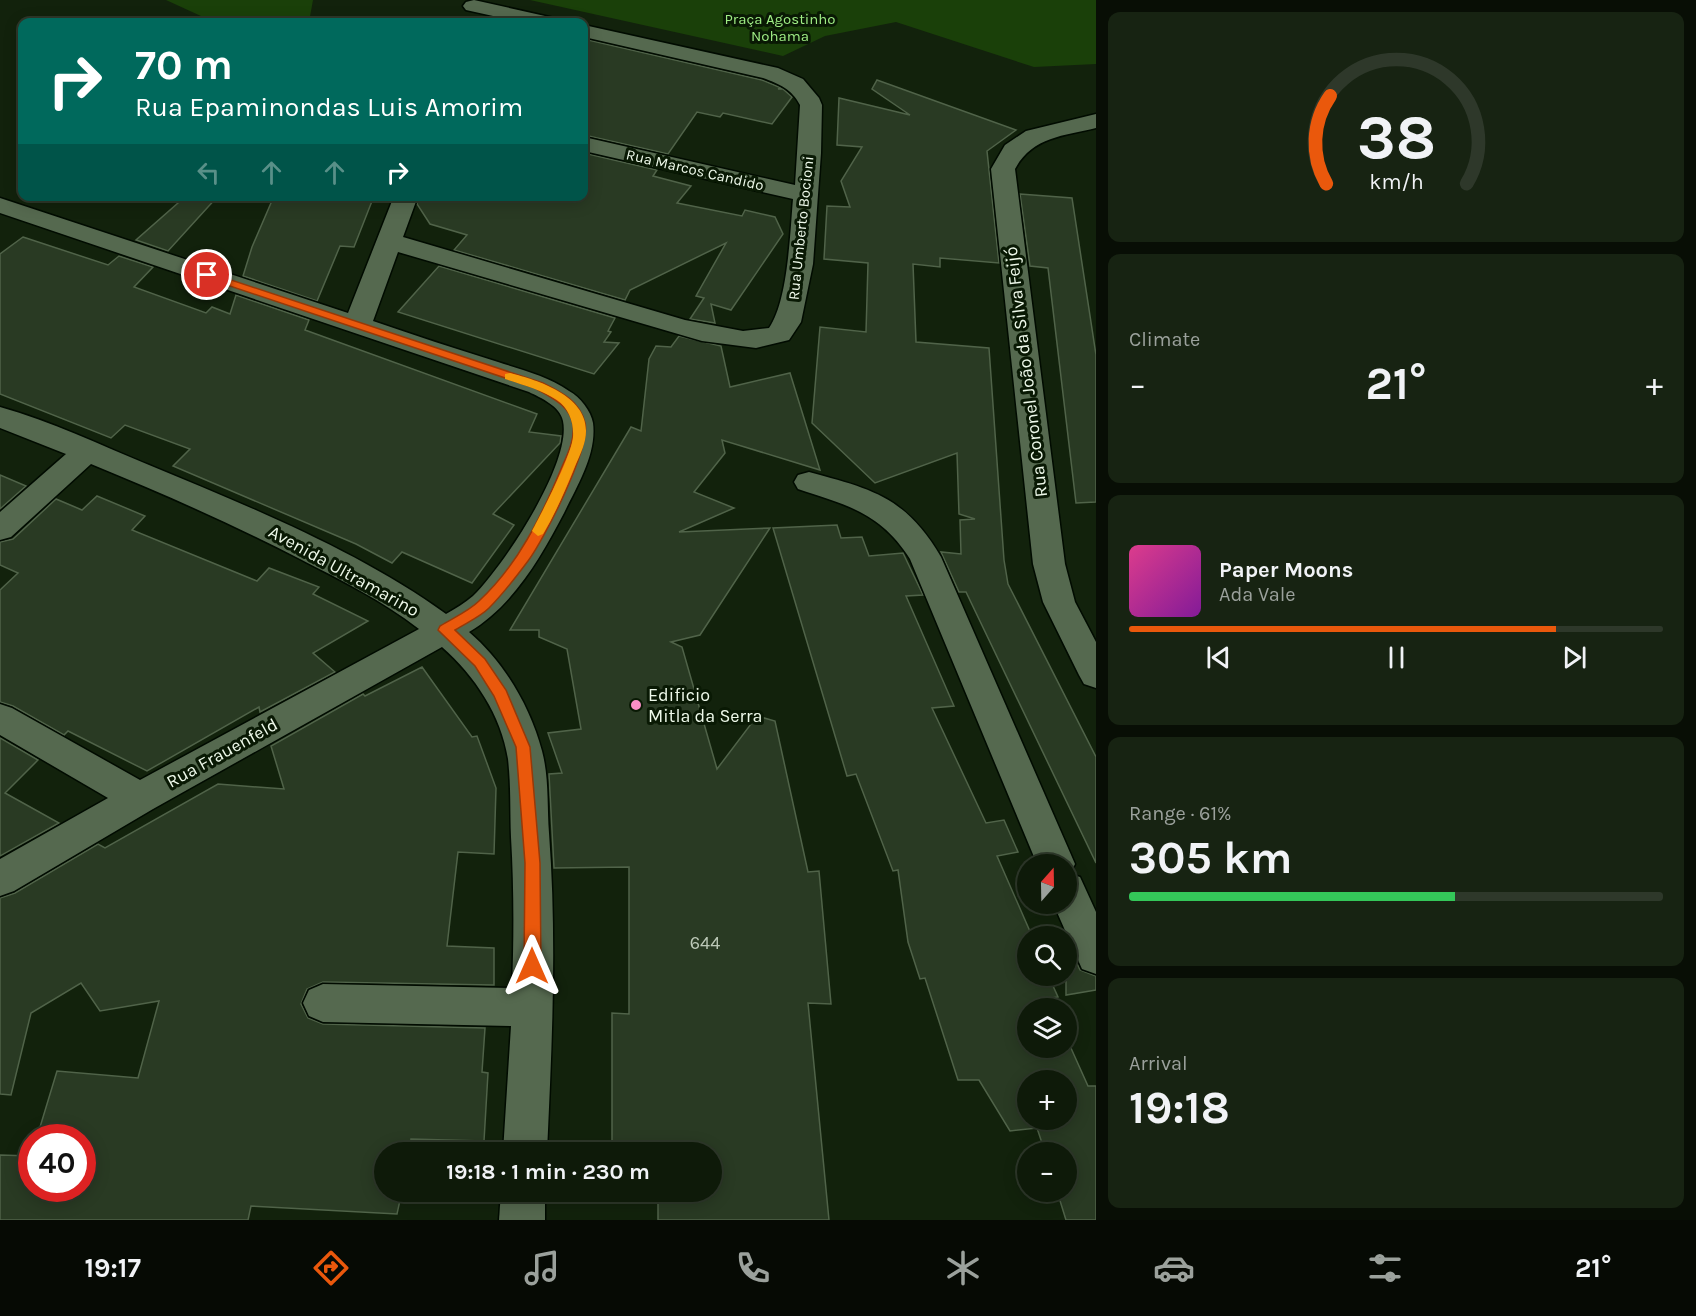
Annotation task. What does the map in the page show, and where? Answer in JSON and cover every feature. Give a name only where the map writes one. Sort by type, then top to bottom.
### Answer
[{"type":"street","points":[[472,10],[522,18]]},
{"type":"street","name":"Rua Umberto Bocioni","points":[[390,241],[679,327],[726,337],[759,339],[780,333],[788,322],[796,297],[806,195],[811,105],[806,92],[791,81],[770,73],[588,32]]},
{"type":"street","name":"Rua Coronel João da Silva Feijó","points":[[1096,121],[1034,136],[1013,150],[1003,169],[1049,564],[1059,602],[1096,675]]},
{"type":"street","name":"Rua Marcos Candido","points":[[588,145],[806,195]]},
{"type":"street","points":[[357,326],[404,201]]},
{"type":"street","name":"Rua Frauenfeld","points":[[0,205],[539,386],[563,398],[579,423],[579,440],[551,508],[524,557],[483,606],[445,630],[140,798],[0,879]]},
{"type":"street","name":"Avenida Ultramarino","points":[[0,417],[218,505],[285,537],[391,593],[445,630],[480,662],[501,694],[523,747],[532,863],[532,1007],[525,1142]]},
{"type":"street","points":[[0,530],[88,451]]},
{"type":"street","points":[[809,482],[869,501],[891,514],[911,534],[925,558],[1052,854]]},
{"type":"street","points":[[0,718],[140,798]]},
{"type":"street","points":[[1077,914],[1096,956]]},
{"type":"street","points":[[323,1003],[532,1007]]},
{"type":"street","points":[[522,1220],[523,1202]]},
{"type":"green space","points":[[166,0],[313,0],[310,18],[205,18]]},
{"type":"green space","name":"Praça Agostinho Nohama","points":[[530,0],[1096,0],[1096,64],[1034,67],[896,22],[825,36],[783,56]]},
{"type":"building","points":[[588,40],[762,80],[781,88],[778,89],[783,89],[792,97],[772,124],[723,113],[720,117],[697,112],[668,154],[588,136]]},
{"type":"building","points":[[877,80],[1016,130],[987,151],[999,263],[940,258],[940,267],[913,264],[916,342],[989,348],[1004,560],[1008,584],[1096,757],[1096,863],[966,592],[959,592],[941,552],[961,554],[960,520],[975,519],[959,514],[957,453],[875,483],[812,423],[820,327],[866,332],[868,263],[824,259],[827,206],[850,207],[841,181],[862,147],[837,145],[839,98],[910,115],[872,89]]},
{"type":"building","points":[[588,154],[657,170],[653,176],[691,186],[677,203],[742,216],[745,210],[775,217],[783,234],[731,310],[711,304],[715,323],[690,319],[704,298],[696,296],[726,243],[630,290],[625,300],[454,250],[467,235],[430,224],[417,204],[418,201],[588,201]]},
{"type":"building","points":[[1020,194],[1072,198],[1096,355],[1096,502],[1076,503],[1048,268],[1030,266]]},
{"type":"building","points":[[180,201],[213,201],[168,251],[136,240]]},
{"type":"building","points":[[272,201],[372,201],[354,247],[340,246],[317,301],[243,276],[252,247]]},
{"type":"building","points":[[23,237],[108,265],[119,256],[153,267],[134,287],[206,313],[212,307],[230,314],[236,295],[309,320],[305,330],[537,414],[529,432],[561,436],[560,443],[493,514],[514,525],[472,583],[402,552],[392,563],[356,544],[173,466],[190,449],[125,425],[111,438],[0,394],[0,254]]},
{"type":"building","points":[[439,266],[615,318],[608,331],[611,332],[604,342],[619,343],[594,374],[398,312]]},
{"type":"building","points":[[679,336],[721,346],[730,387],[790,373],[820,470],[722,440],[725,453],[694,492],[734,508],[679,532],[770,528],[700,635],[671,642],[682,647],[717,769],[757,716],[775,721],[808,872],[819,871],[831,1004],[808,1003],[829,1220],[658,1220],[658,1202],[722,1202],[722,1142],[612,1142],[612,1013],[629,1014],[629,867],[554,868],[549,774],[562,773],[548,733],[581,729],[567,649],[539,637],[539,630],[510,630],[631,427],[641,431],[649,359],[656,346],[671,347]]},
{"type":"building","points":[[0,475],[26,486],[0,509]]},
{"type":"building","points":[[97,496],[145,516],[132,530],[257,581],[269,568],[319,587],[313,594],[368,621],[313,653],[335,672],[260,712],[259,707],[147,771],[68,731],[64,735],[13,706],[0,702],[0,590],[18,573],[0,565],[0,542],[13,539],[56,499],[82,510]]},
{"type":"building","points":[[837,525],[841,538],[862,537],[869,556],[903,553],[923,595],[906,596],[954,706],[932,708],[986,823],[1004,820],[1018,852],[997,856],[1017,902],[1017,914],[1022,914],[1028,926],[1017,926],[1017,986],[1053,986],[1058,997],[1017,998],[1017,1058],[1075,1058],[1088,1086],[1096,1086],[1096,1220],[1066,1220],[1060,1202],[1077,1202],[1077,1142],[1042,1142],[1038,1130],[1077,1130],[1077,1070],[1017,1070],[1017,1130],[1019,1130],[1010,1131],[979,1080],[958,1080],[925,978],[920,979],[908,942],[898,870],[893,871],[856,774],[847,776],[773,528]]},
{"type":"building","points":[[422,667],[472,737],[477,736],[496,788],[494,854],[458,852],[447,946],[494,948],[494,985],[323,982],[307,989],[301,1004],[308,1018],[323,1024],[485,1028],[482,1072],[488,1073],[484,1141],[411,1139],[411,1142],[374,1142],[374,1202],[400,1202],[397,1214],[251,1206],[248,1220],[0,1220],[0,1155],[18,1156],[18,1202],[96,1202],[96,1124],[41,1124],[57,1071],[138,1078],[159,1001],[100,1011],[81,983],[31,1013],[11,1095],[0,1094],[0,898],[15,893],[98,844],[105,848],[218,784],[284,789],[271,746],[363,694],[365,696]]},
{"type":"building","points":[[0,738],[38,760],[5,793],[59,823],[0,856]]},
{"type":"building","points":[[1077,963],[1080,970],[1096,976],[1096,990],[1066,995],[1066,986],[1077,986]]},
{"type":"slow traffic","points":[[510,376],[539,386],[563,398],[579,423],[579,440],[566,475],[538,531]]},
{"type":"place","name":"Edificio Mitla da Serra","points":[[636,705]]},
{"type":"route","points":[[207,275],[539,386],[563,398],[574,412],[579,423],[579,440],[551,508],[524,557],[483,606],[445,630],[480,662],[501,694],[523,747],[532,863],[532,966]]}]
